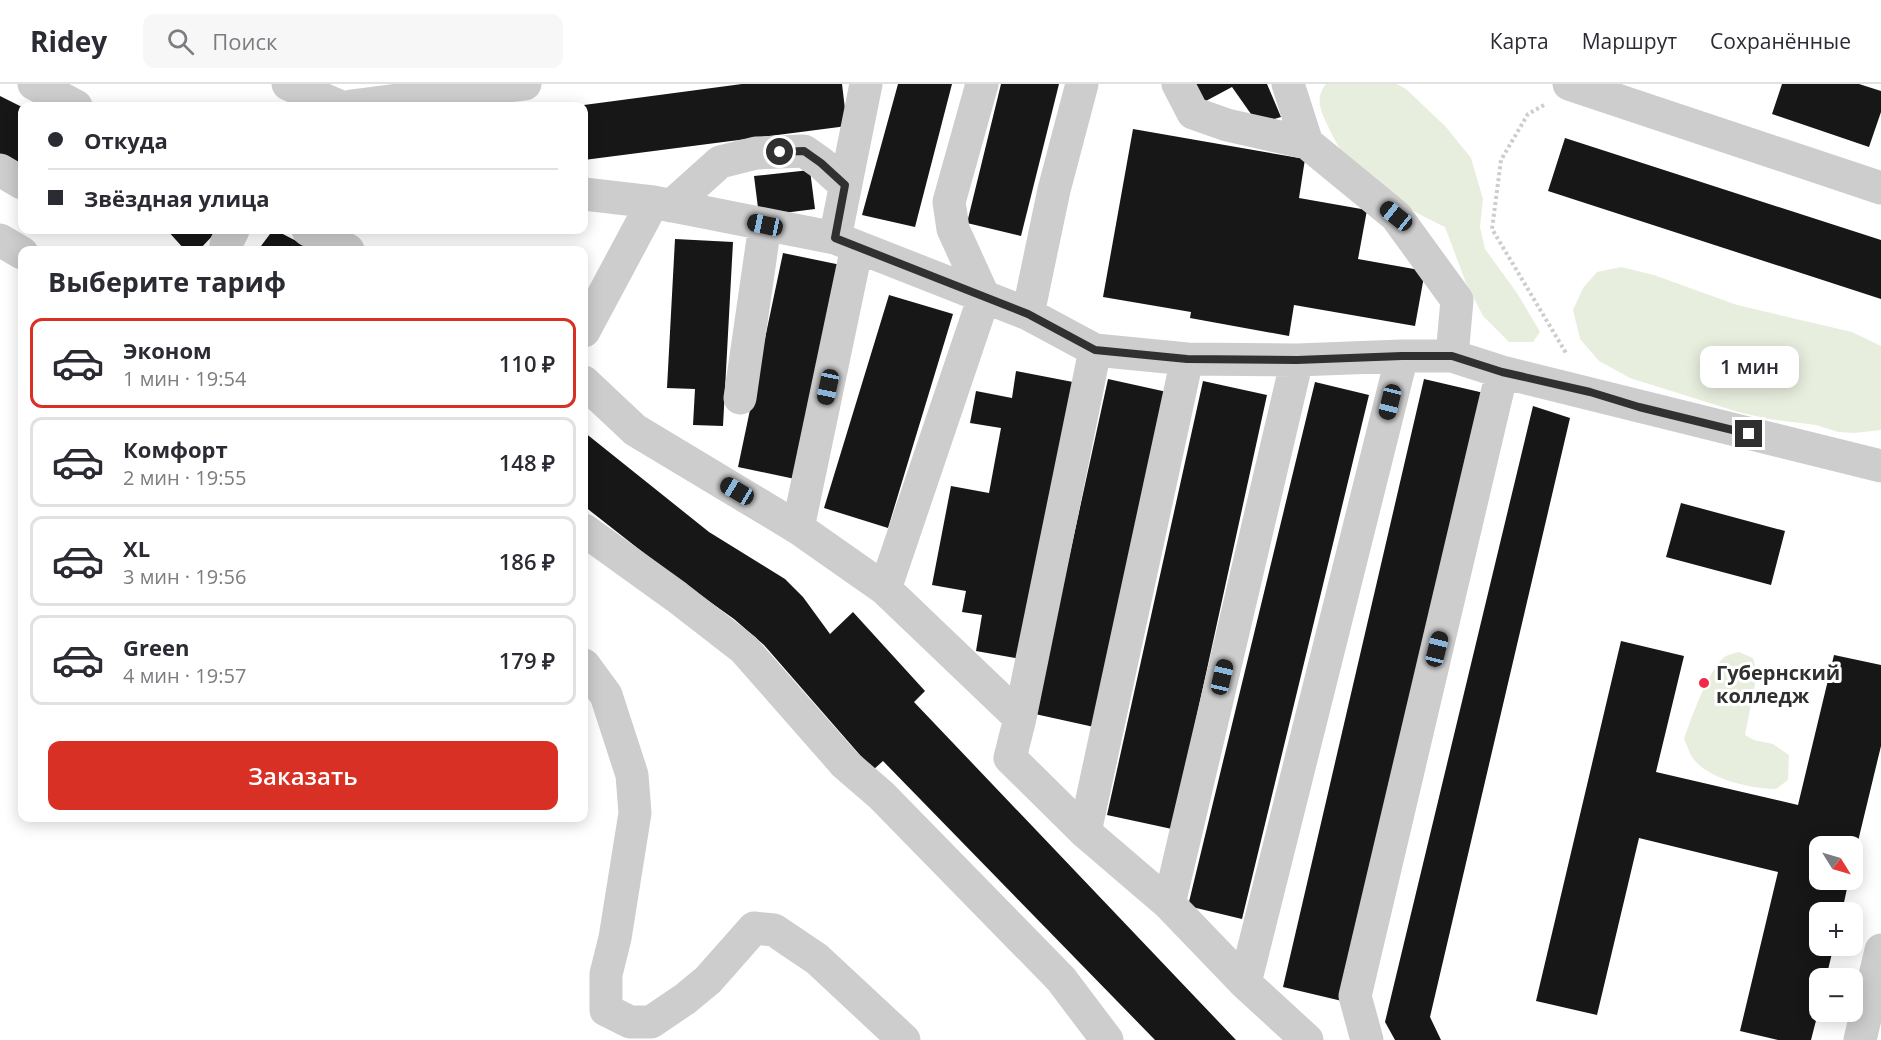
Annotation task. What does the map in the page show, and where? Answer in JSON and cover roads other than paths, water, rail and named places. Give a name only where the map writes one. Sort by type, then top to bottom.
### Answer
[{"type":"street","points":[[34,84],[68,102]]},
{"type":"street","points":[[288,84],[330,102]]},
{"type":"street","points":[[383,102],[525,84]]},
{"type":"street","points":[[798,528],[846,242],[845,185],[866,84]]},
{"type":"street","points":[[885,589],[984,297],[953,230],[949,202],[982,84]]},
{"type":"street","points":[[1028,314],[1054,190],[1082,84]]},
{"type":"street","points":[[1178,84],[1193,113],[1227,125],[1308,143],[1396,216],[1457,300],[1452,356]]},
{"type":"street","points":[[1576,85],[1881,188]]},
{"type":"street","points":[[1294,89],[1308,143]]},
{"type":"street","points":[[588,324],[662,204],[720,162],[756,153],[804,151],[845,185]]},
{"type":"street","points":[[0,170],[18,181]]},
{"type":"street","points":[[588,195],[662,204],[846,242],[1028,314],[1095,350],[1187,359],[1297,360],[1452,356],[1502,372],[1881,466]]},
{"type":"street","points":[[740,398],[765,225]]},
{"type":"street","points":[[316,234],[340,246]]},
{"type":"street","points":[[0,240],[18,251]]},
{"type":"street","points":[[1095,350],[1010,758],[1085,832],[1168,904],[1245,983],[1307,1040]]},
{"type":"street","points":[[1245,983],[1402,356]]},
{"type":"street","points":[[1085,832],[1187,359]]},
{"type":"street","points":[[1168,904],[1297,360]]},
{"type":"street","points":[[1367,1040],[1355,996],[1502,372]]},
{"type":"street","points":[[588,386],[635,430],[798,528],[885,589],[1020,718]]},
{"type":"street","points":[[588,533],[744,649],[845,764],[889,802],[1061,979],[1107,1040]]},
{"type":"street","points":[[588,670],[606,695],[632,775],[635,813],[615,938],[606,974],[606,1010],[630,1022],[651,1022],[708,980],[754,928],[774,930],[817,959],[904,1040]]},
{"type":"street","points":[[1860,1040],[1881,950]]},
{"type":"place","name":"Губернский колледж","points":[[1704,683]]}]
